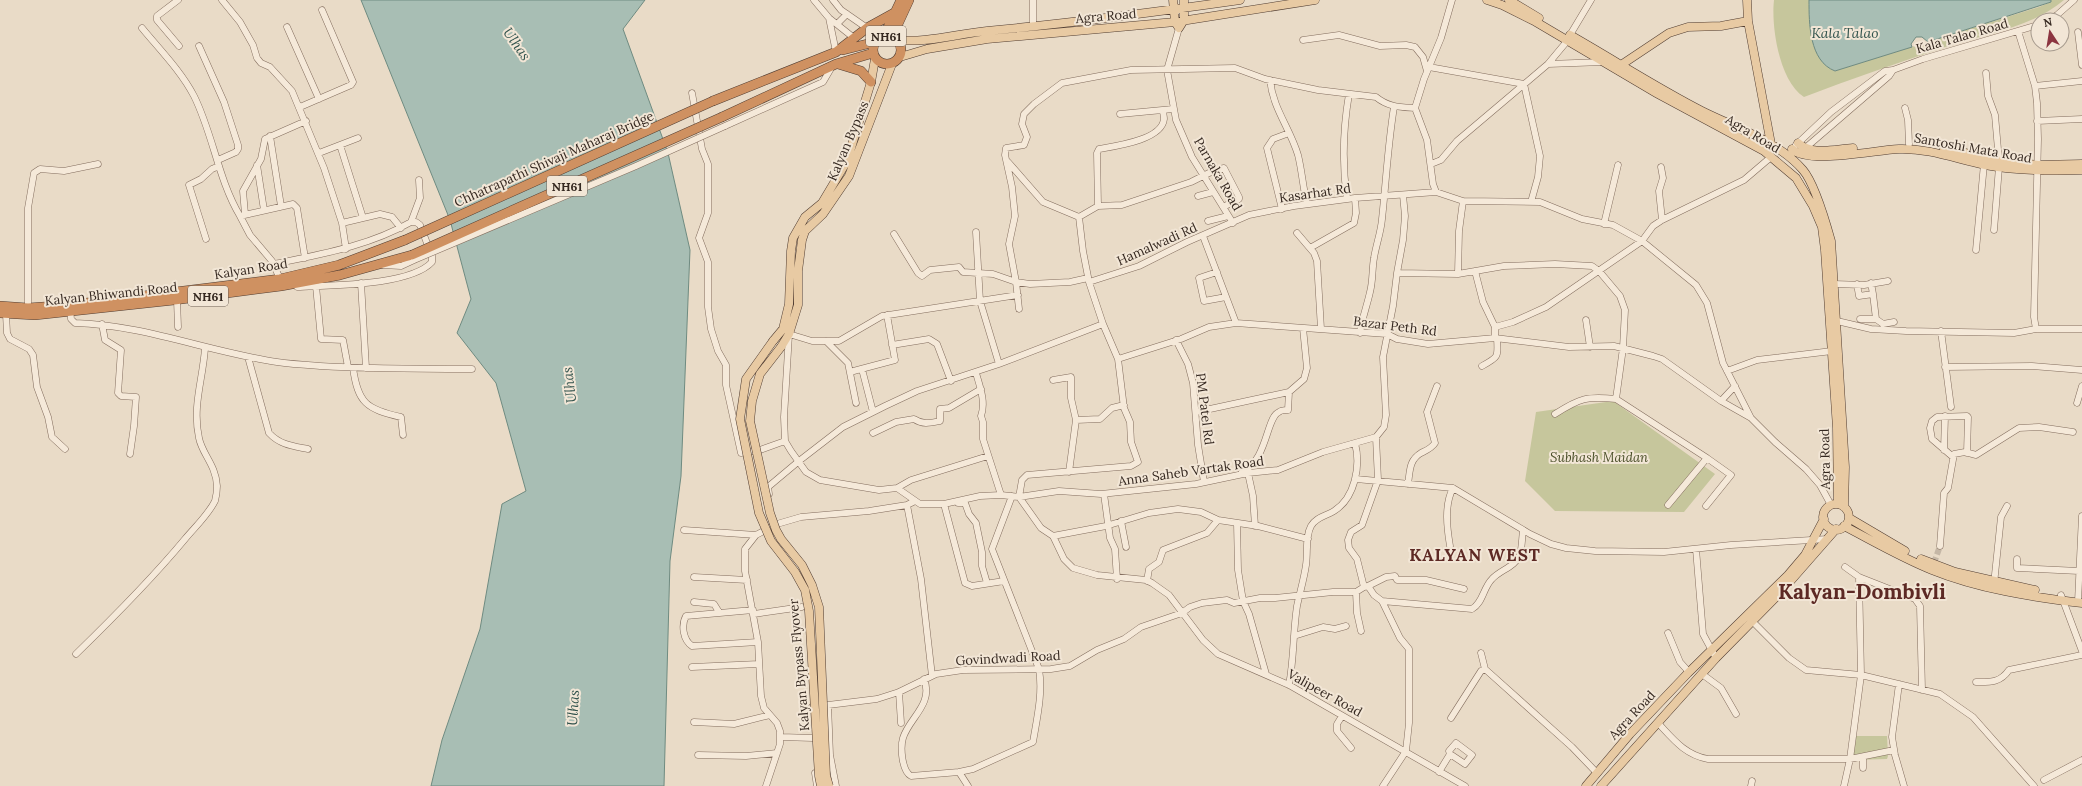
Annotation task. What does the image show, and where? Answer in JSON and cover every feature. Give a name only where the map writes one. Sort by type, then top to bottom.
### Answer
[{"type":"highway","name":"NH61","points":[[891,38],[896,12],[901,0]]},
{"type":"highway","name":"NH61","points":[[891,38],[909,0]]},
{"type":"highway","name":"NH61","points":[[833,53],[867,28],[896,12]]},
{"type":"highway","name":"NH61","points":[[874,56],[875,42],[891,38]]},
{"type":"highway","name":"NH61","points":[[874,56],[883,64],[892,64],[900,56],[901,48],[891,38]]},
{"type":"highway","points":[[833,53],[875,42]]},
{"type":"highway","name":"Chhatrapathi Shivaji Maharaj Bridge","points":[[405,240],[713,101],[833,53]]},
{"type":"highway","name":"NH61","points":[[413,257],[724,121],[835,65],[874,56]]},
{"type":"highway","points":[[835,65],[861,71],[871,82]]},
{"type":"highway","name":"Kalyan Road","points":[[0,306],[70,308],[280,279],[296,279],[339,265],[405,240]]},
{"type":"highway","name":"Kalyan Bhiwandi Road","points":[[3,313],[35,315],[70,308],[177,300],[296,279],[340,275],[374,265],[413,257]]},
{"type":"main road","points":[[1173,0],[1173,10],[1177,25]]},
{"type":"main road","name":"Agra Road","points":[[891,38],[916,42],[985,31],[1033,27],[1173,10],[1184,4],[1240,0]]},
{"type":"main road","name":"Agra Road","points":[[900,56],[927,49],[986,39],[1177,25],[1184,20],[1315,0]]},
{"type":"main road","name":"Agra Road","points":[[1487,0],[1502,5],[1569,38],[1603,62],[1618,67],[1771,144],[1795,152],[1826,221],[1831,241],[1845,467],[1838,506]]},
{"type":"main road","name":"Agra Road","points":[[1509,0],[1569,38],[1777,162],[1796,178],[1813,206],[1822,227],[1825,250],[1837,428],[1838,506]]},
{"type":"main road","points":[[1747,0],[1748,21],[1771,144]]},
{"type":"main road","points":[[1184,4],[1184,20]]},
{"type":"main road","points":[[1618,67],[1669,33],[1688,27],[1721,26],[1748,21]]},
{"type":"main road","name":"Kalyan Bypass","points":[[786,332],[793,238],[805,217],[822,203],[846,161],[871,82],[874,56]]},
{"type":"main road","name":"Kalyan Bypass","points":[[786,332],[798,305],[798,271],[802,240],[805,231],[823,214],[849,176],[892,64]]},
{"type":"main road","name":"Santoshi Mata Road","points":[[1795,152],[1909,144],[1940,147],[1999,164]]},
{"type":"main road","name":"Santoshi Mata Road","points":[[1795,152],[1816,158],[1868,151],[1910,149],[1938,152],[1984,164],[2082,170]]},
{"type":"main road","name":"Santoshi Mata Road","points":[[2038,168],[2082,164]]},
{"type":"main road","name":"Kalyan Bypass Flyover","points":[[786,332],[773,341],[746,379],[740,419],[759,513],[771,541],[795,572],[805,590],[809,611],[819,776],[821,786]]},
{"type":"main road","name":"Kalyan Bypass Flyover","points":[[786,332],[780,347],[760,374],[752,401],[750,421],[770,513],[776,530],[781,539],[802,565],[812,584],[819,607],[826,776],[829,786]]},
{"type":"main road","points":[[1849,518],[1844,526],[1836,529],[1827,526],[1824,519],[1824,512],[1838,506],[1849,518],[1898,548],[1933,566]]},
{"type":"main road","name":"Agra Road","points":[[1808,557],[1813,539],[1824,519]]},
{"type":"main road","points":[[1844,526],[1933,566],[1980,582],[2062,598],[2080,600]]},
{"type":"main road","name":"Agra Road","points":[[1601,786],[1765,603],[1788,575],[1828,539],[1836,529]]},
{"type":"main road","name":"Agra Road","points":[[1586,786],[1630,734],[1689,672],[1712,649],[1750,618]]},
{"type":"street","points":[[178,0],[157,16],[157,20],[179,46]]},
{"type":"street","points":[[222,0],[240,22],[253,45],[257,58],[281,78],[292,91],[318,153],[342,223],[346,249]]},
{"type":"street","points":[[814,0],[829,18],[854,38]]},
{"type":"street","points":[[833,0],[847,14],[867,28]]},
{"type":"street","points":[[1033,0],[1033,27]]},
{"type":"street","points":[[1452,0],[1441,38],[1428,69],[1415,108],[1427,140],[1433,184],[1436,192],[1463,201],[1540,202],[1582,219],[1613,225],[1642,241],[1696,285],[1707,303],[1723,363],[1751,418],[1775,442],[1806,469],[1838,506]]},
{"type":"street","points":[[1431,164],[1442,160],[1457,141],[1548,64],[1569,38],[1591,0]]},
{"type":"street","points":[[2060,12],[2074,0]]},
{"type":"street","points":[[300,108],[351,85],[353,82],[322,10]]},
{"type":"street","points":[[837,24],[847,14]]},
{"type":"street","points":[[829,18],[833,53]]},
{"type":"street","name":"Parnaka Road","points":[[1177,25],[1168,70],[1173,109],[1192,156],[1203,177],[1233,223]]},
{"type":"street","points":[[287,27],[319,99]]},
{"type":"street","name":"Kala Talao Road","points":[[1795,152],[1831,112],[1885,71],[1893,70],[1923,59],[2030,27]]},
{"type":"street","points":[[142,28],[183,78],[194,97],[233,205],[242,215],[250,236],[274,264],[280,279]]},
{"type":"street","points":[[2018,31],[2035,86],[2038,121],[2034,317],[2036,329]]},
{"type":"street","points":[[2078,32],[2082,65]]},
{"type":"street","points":[[1303,40],[1339,35],[1380,46],[1406,45],[1415,47],[1423,57],[1428,69]]},
{"type":"street","points":[[199,46],[222,96],[238,145],[236,152],[219,163],[201,179],[189,185],[206,239]]},
{"type":"street","points":[[1548,64],[1603,62]]},
{"type":"street","points":[[1019,309],[1009,244],[1015,216],[1012,187],[1006,161],[1006,148],[1024,146],[1027,137],[1022,124],[1024,114],[1034,104],[1062,83],[1131,70],[1235,68],[1270,80],[1318,90],[1376,97],[1382,102],[1394,107],[1415,108]]},
{"type":"street","points":[[1428,69],[1524,84]]},
{"type":"street","name":"Kala Talao Road","points":[[1495,327],[1513,322],[1546,307],[1642,241],[1653,226],[1662,220],[1744,180],[1795,152],[1889,76],[1893,70]]},
{"type":"street","points":[[1986,73],[1988,96],[1995,115],[1999,164],[1994,230]]},
{"type":"street","points":[[1270,80],[1276,107],[1298,155],[1307,204]]},
{"type":"street","points":[[2035,86],[2082,81]]},
{"type":"street","points":[[1524,84],[1540,156],[1538,177],[1531,202]]},
{"type":"street","points":[[692,93],[702,149],[708,164],[708,213],[699,238],[708,262],[708,307],[711,329],[718,351],[726,365],[726,385],[741,453],[760,450],[785,441]]},
{"type":"street","points":[[1348,199],[1344,176],[1344,122],[1349,94]]},
{"type":"street","points":[[1360,333],[1362,316],[1370,291],[1374,258],[1382,220],[1383,196],[1386,188],[1388,142],[1394,107]]},
{"type":"street","points":[[1905,108],[1908,120],[1909,144]]},
{"type":"street","points":[[1120,114],[1173,109]]},
{"type":"street","points":[[1098,206],[1097,153],[1099,149],[1144,138],[1158,130],[1164,120],[1163,110]]},
{"type":"street","points":[[1831,112],[1837,119]]},
{"type":"street","points":[[242,215],[243,191],[262,154],[263,142],[270,136],[304,118]]},
{"type":"street","points":[[2038,121],[2082,119]]},
{"type":"street","points":[[1282,209],[1268,148],[1273,139],[1289,133]]},
{"type":"street","points":[[270,136],[281,206]]},
{"type":"street","points":[[318,153],[358,138]]},
{"type":"street","points":[[340,145],[363,218]]},
{"type":"street","points":[[1006,161],[1042,202],[1079,217]]},
{"type":"street","points":[[28,308],[28,208],[34,173],[40,170],[64,171],[98,164]]},
{"type":"street","points":[[1976,250],[1984,164]]},
{"type":"street","points":[[257,165],[264,210]]},
{"type":"street","points":[[1604,224],[1618,165]]},
{"type":"street","points":[[1661,167],[1664,178],[1659,191],[1662,220]]},
{"type":"street","points":[[1079,217],[1098,206],[1122,205],[1203,177],[1215,170],[1226,169],[1239,199],[1223,207]]},
{"type":"street","points":[[411,222],[420,198],[419,180]]},
{"type":"street","points":[[1198,196],[1213,192]]},
{"type":"street","name":"Kasarhat Rd","points":[[1233,223],[1249,215],[1307,204],[1355,198],[1436,192]]},
{"type":"street","points":[[1383,786],[1406,751],[1409,723],[1409,649],[1400,638],[1382,601],[1366,587],[1358,558],[1349,548],[1348,540],[1351,532],[1362,525],[1378,480],[1376,436],[1384,427],[1386,415],[1383,357],[1393,306],[1396,273],[1406,216],[1403,195]]},
{"type":"street","points":[[1310,248],[1354,223],[1356,214],[1355,198]]},
{"type":"street","points":[[1458,274],[1459,231],[1463,201]]},
{"type":"street","points":[[242,215],[293,204],[297,208],[305,258]]},
{"type":"street","points":[[342,223],[380,214],[392,217],[401,228]]},
{"type":"street","points":[[1208,221],[1228,216]]},
{"type":"street","points":[[1079,217],[1082,251],[1089,280],[1103,324],[1118,359],[1124,405],[1130,422],[1130,442],[1138,462],[1131,466],[1027,475],[1022,480],[1019,497],[1042,528],[1053,536],[1064,559],[1073,568],[1097,575],[1117,578],[1147,581],[1149,569],[1159,562],[1163,550],[1207,532],[1218,520]]},
{"type":"street","points":[[274,264],[346,249],[378,239],[411,222],[416,222],[420,225],[432,256],[432,262],[427,267],[408,276],[361,283],[297,287],[296,279]]},
{"type":"street","name":"Hamalwadi Rd","points":[[894,234],[918,273],[922,276],[930,270],[959,267],[963,272],[993,274],[1016,282],[1050,284],[1089,280],[1139,266],[1233,223]]},
{"type":"street","points":[[976,232],[980,301],[1000,364]]},
{"type":"street","points":[[1297,232],[1310,248],[1317,261],[1321,329]]},
{"type":"street","points":[[1203,236],[1236,323]]},
{"type":"street","points":[[374,265],[400,266],[413,257]]},
{"type":"street","points":[[1396,273],[1458,274],[1504,266],[1556,264],[1592,266],[1599,271],[1620,296],[1625,310],[1623,348],[1616,399]]},
{"type":"street","points":[[1475,271],[1483,302],[1495,327],[1498,355],[1496,358],[1482,366]]},
{"type":"street","points":[[1217,272],[1199,278],[1204,301],[1226,297]]},
{"type":"street","points":[[1834,284],[1857,284],[1888,281]]},
{"type":"street","points":[[361,283],[366,368]]},
{"type":"street","points":[[1871,283],[1876,319]]},
{"type":"street","points":[[1857,284],[1860,296],[1873,294]]},
{"type":"street","points":[[316,286],[321,339],[343,340],[356,387],[362,398],[366,404],[380,412],[401,417],[403,435]]},
{"type":"street","points":[[988,456],[911,480],[898,488],[879,490],[820,480],[806,472],[785,441],[784,398],[787,372],[786,332],[812,341],[839,341],[882,316],[1018,295]]},
{"type":"street","points":[[177,300],[178,327]]},
{"type":"street","points":[[70,308],[71,319],[75,323],[102,324],[167,337],[205,348],[279,363],[366,368],[472,369]]},
{"type":"street","points":[[3,313],[7,333],[10,338],[29,349],[33,355],[37,387],[48,417],[52,437],[65,449]]},
{"type":"street","points":[[850,372],[895,360],[887,315]]},
{"type":"street","points":[[1860,319],[1876,319],[1883,324],[1894,322]]},
{"type":"street","points":[[1586,320],[1590,347]]},
{"type":"street","points":[[1837,321],[1871,329],[2014,333],[2036,329],[2082,329]]},
{"type":"street","name":"Bazar Peth Rd","points":[[1118,359],[1210,327],[1236,323],[1387,334],[1397,339],[1428,344],[1496,338],[1544,345],[1590,347],[1614,346],[1662,359],[1721,401],[1751,418]]},
{"type":"street","points":[[102,324],[105,340],[121,350],[118,393],[121,396],[136,397],[130,454]]},
{"type":"street","points":[[768,488],[798,461],[843,427],[917,391],[976,373],[1103,324]]},
{"type":"street","points":[[1196,412],[1289,392],[1304,379],[1307,368],[1303,328]]},
{"type":"street","points":[[1941,331],[1951,407]]},
{"type":"street","points":[[892,345],[929,339],[937,344],[951,381]]},
{"type":"street","name":"PM Patel Rd","points":[[1176,340],[1188,364],[1193,383],[1198,445],[1204,482]]},
{"type":"street","points":[[826,341],[848,363],[856,403]]},
{"type":"street","points":[[76,654],[120,612],[166,561],[208,511],[215,500],[217,485],[212,464],[199,440],[195,406],[204,366],[205,348]]},
{"type":"street","points":[[1727,371],[1757,360],[1832,351]]},
{"type":"street","points":[[248,357],[269,433],[282,443],[308,449]]},
{"type":"street","points":[[1945,367],[2032,366],[2082,370]]},
{"type":"street","points":[[861,369],[874,412]]},
{"type":"street","points":[[976,373],[981,389],[983,439],[1001,495]]},
{"type":"street","points":[[1053,380],[1071,377],[1071,398],[1076,420],[1069,472]]},
{"type":"street","points":[[1408,484],[1414,457],[1431,448],[1435,443],[1427,412],[1437,386]]},
{"type":"street","points":[[1721,401],[1735,386]]},
{"type":"street","points":[[2076,402],[2082,386]]},
{"type":"street","points":[[873,433],[904,420],[914,419],[919,423],[940,421],[940,409],[949,408],[981,389]]},
{"type":"street","points":[[1231,476],[1247,469],[1259,455],[1264,446],[1274,416],[1278,412],[1288,410],[1289,392]]},
{"type":"street","points":[[1555,414],[1571,404],[1592,396],[1616,399],[1731,475],[1706,506]]},
{"type":"street","points":[[755,398],[753,417],[777,524]]},
{"type":"street","points":[[1076,420],[1100,419],[1112,408],[1124,405]]},
{"type":"street","points":[[1944,450],[1945,416]]},
{"type":"street","points":[[1953,457],[1932,439],[1930,428],[1932,421],[1937,417],[1968,417],[1967,453]]},
{"type":"street","points":[[1940,546],[1944,493],[1948,488],[1953,457],[1958,452],[1976,455],[2019,428],[2039,427],[2072,432]]},
{"type":"street","name":"Anna Saheb Vartak Road","points":[[945,505],[980,496],[1001,495],[1019,497],[1059,491],[1104,494],[1204,482],[1248,473],[1278,470],[1323,452],[1376,436]]},
{"type":"street","points":[[1289,685],[1297,605],[1308,556],[1308,539],[1312,525],[1322,515],[1333,512],[1345,503],[1356,478],[1358,453],[1355,443]]},
{"type":"street","points":[[1668,504],[1707,458]]},
{"type":"street","points":[[1248,473],[1254,503],[1255,526]]},
{"type":"street","points":[[1356,478],[1453,488],[1523,530],[1550,544],[1566,548],[1595,551],[1664,552],[1828,539]]},
{"type":"street","points":[[898,488],[920,504],[966,504],[969,514],[976,523],[982,552],[982,566],[987,584]]},
{"type":"street","points":[[1450,546],[1447,526],[1448,503],[1453,488]]},
{"type":"street","points":[[1104,494],[1110,538],[1115,549],[1117,578]]},
{"type":"street","points":[[924,679],[927,692],[920,711],[902,740],[904,767],[911,776],[959,772],[973,769],[1033,742],[1041,684],[1039,669],[992,549],[1012,496]]},
{"type":"street","points":[[766,786],[781,737],[777,723],[764,708],[761,696],[758,642],[747,580],[745,549],[756,535],[777,524],[801,517],[907,505],[915,501]]},
{"type":"street","points":[[907,505],[921,579],[932,676]]},
{"type":"street","points":[[945,505],[964,583],[972,586],[1004,580]]},
{"type":"street","points":[[1994,585],[2001,517],[2007,506]]},
{"type":"street","points":[[1053,536],[1108,525],[1149,513],[1178,509],[1201,512],[1218,520],[1255,526],[1308,539]]},
{"type":"street","points":[[2080,600],[2079,571],[2082,516]]},
{"type":"street","points":[[1121,521],[1126,547]]},
{"type":"street","points":[[1237,523],[1238,570],[1242,601],[1249,614],[1266,674]]},
{"type":"street","points":[[684,530],[756,535]]},
{"type":"street","points":[[1382,601],[1472,609],[1478,606],[1485,588],[1491,579],[1498,573],[1514,564],[1520,554],[1523,530]]},
{"type":"street","points":[[1696,549],[1703,634],[1716,658]]},
{"type":"street","points":[[2017,559],[2018,568],[2079,571]]},
{"type":"street","points":[[1846,567],[1859,577],[1915,599],[1920,606],[1922,690]]},
{"type":"street","points":[[1361,631],[1357,613],[1356,592],[1386,577],[1395,576],[1397,580],[1426,580],[1464,589]]},
{"type":"street","points":[[694,577],[747,580]]},
{"type":"street","points":[[1844,786],[1850,759],[1861,675],[1859,577]]},
{"type":"street","name":"Valipeer Road","points":[[1147,581],[1168,595],[1203,640],[1218,654],[1289,685],[1406,751],[1439,772],[1453,783],[1465,786]]},
{"type":"street","name":"Govindwadi Road","points":[[813,738],[812,706],[877,699],[899,692],[932,676],[963,670],[1039,669],[1070,666],[1097,650],[1124,639],[1141,627],[1182,613],[1202,603],[1227,600],[1234,603],[1260,598],[1356,592]]},
{"type":"street","points":[[2062,598],[2082,651]]},
{"type":"street","points":[[694,602],[714,604],[719,612]]},
{"type":"street","points":[[758,642],[695,646],[688,644],[683,626],[686,616],[719,612],[753,612],[802,607]]},
{"type":"street","points":[[1750,618],[1789,658],[1806,670],[1861,675],[1940,694],[1973,718],[2034,786]]},
{"type":"street","points":[[1294,636],[1323,627],[1334,629],[1346,626]]},
{"type":"street","points":[[1668,633],[1680,662],[1689,672]]},
{"type":"street","points":[[1481,653],[1485,669],[1572,747],[1597,773]]},
{"type":"street","points":[[1976,682],[1996,682],[2004,678],[2009,670],[2082,655]]},
{"type":"street","points":[[692,667],[759,664]]},
{"type":"street","points":[[1451,718],[1480,671],[1485,669]]},
{"type":"street","points":[[1702,674],[1721,688],[1736,714]]},
{"type":"street","points":[[1898,684],[1892,737],[1904,786]]},
{"type":"street","points":[[899,692],[900,723]]},
{"type":"street","points":[[828,705],[830,755],[836,786]]},
{"type":"street","points":[[694,722],[734,724],[770,715]]},
{"type":"street","points":[[1342,716],[1337,724],[1337,731],[1351,748]]},
{"type":"street","points":[[1658,723],[1684,750],[1696,756],[1708,759],[1850,759],[1894,750]]},
{"type":"street","points":[[781,737],[813,738],[817,786]]},
{"type":"street","points":[[698,755],[746,756],[777,753]]},
{"type":"street","points":[[1439,772],[1450,754]]},
{"type":"street","points":[[1862,768],[1863,757]]},
{"type":"street","points":[[2044,780],[2082,760]]},
{"type":"street","points":[[959,772],[968,786]]},
{"type":"green space","points":[[1774,0],[1809,0],[1811,29],[1816,50],[1827,66],[1835,71],[2039,7],[2051,2],[2051,0],[2064,0],[2047,12],[2030,12],[2030,20],[2022,24],[1945,47],[1804,97],[1795,89],[1788,79],[1783,66],[1778,52],[1773,11]]},
{"type":"green space","name":"Subhash Maidan","points":[[1613,401],[1715,474],[1684,512],[1555,511],[1525,481],[1536,412]]},
{"type":"green space","points":[[1856,736],[1887,736],[1887,759],[1853,760]]},
{"type":"water","name":"Ulhas","points":[[361,0],[645,0],[623,29],[668,153],[690,250],[681,476],[670,561],[664,786],[431,786],[442,740],[480,629],[502,504],[526,491],[496,383],[457,333],[471,299],[450,220]]},
{"type":"water","name":"Kala Talao","points":[[1809,0],[2051,0],[2051,2],[1928,42],[1922,37],[1916,37],[1911,44],[1912,47],[1835,71],[1826,66],[1815,50],[1810,30]]},
{"type":"tunnel","points":[[1934,563],[1940,546]]},
{"type":"district","name":"KALYAN WEST","points":[[1475,555]]},
{"type":"district","name":"Kalyan-Dombivli","points":[[1862,591]]}]
